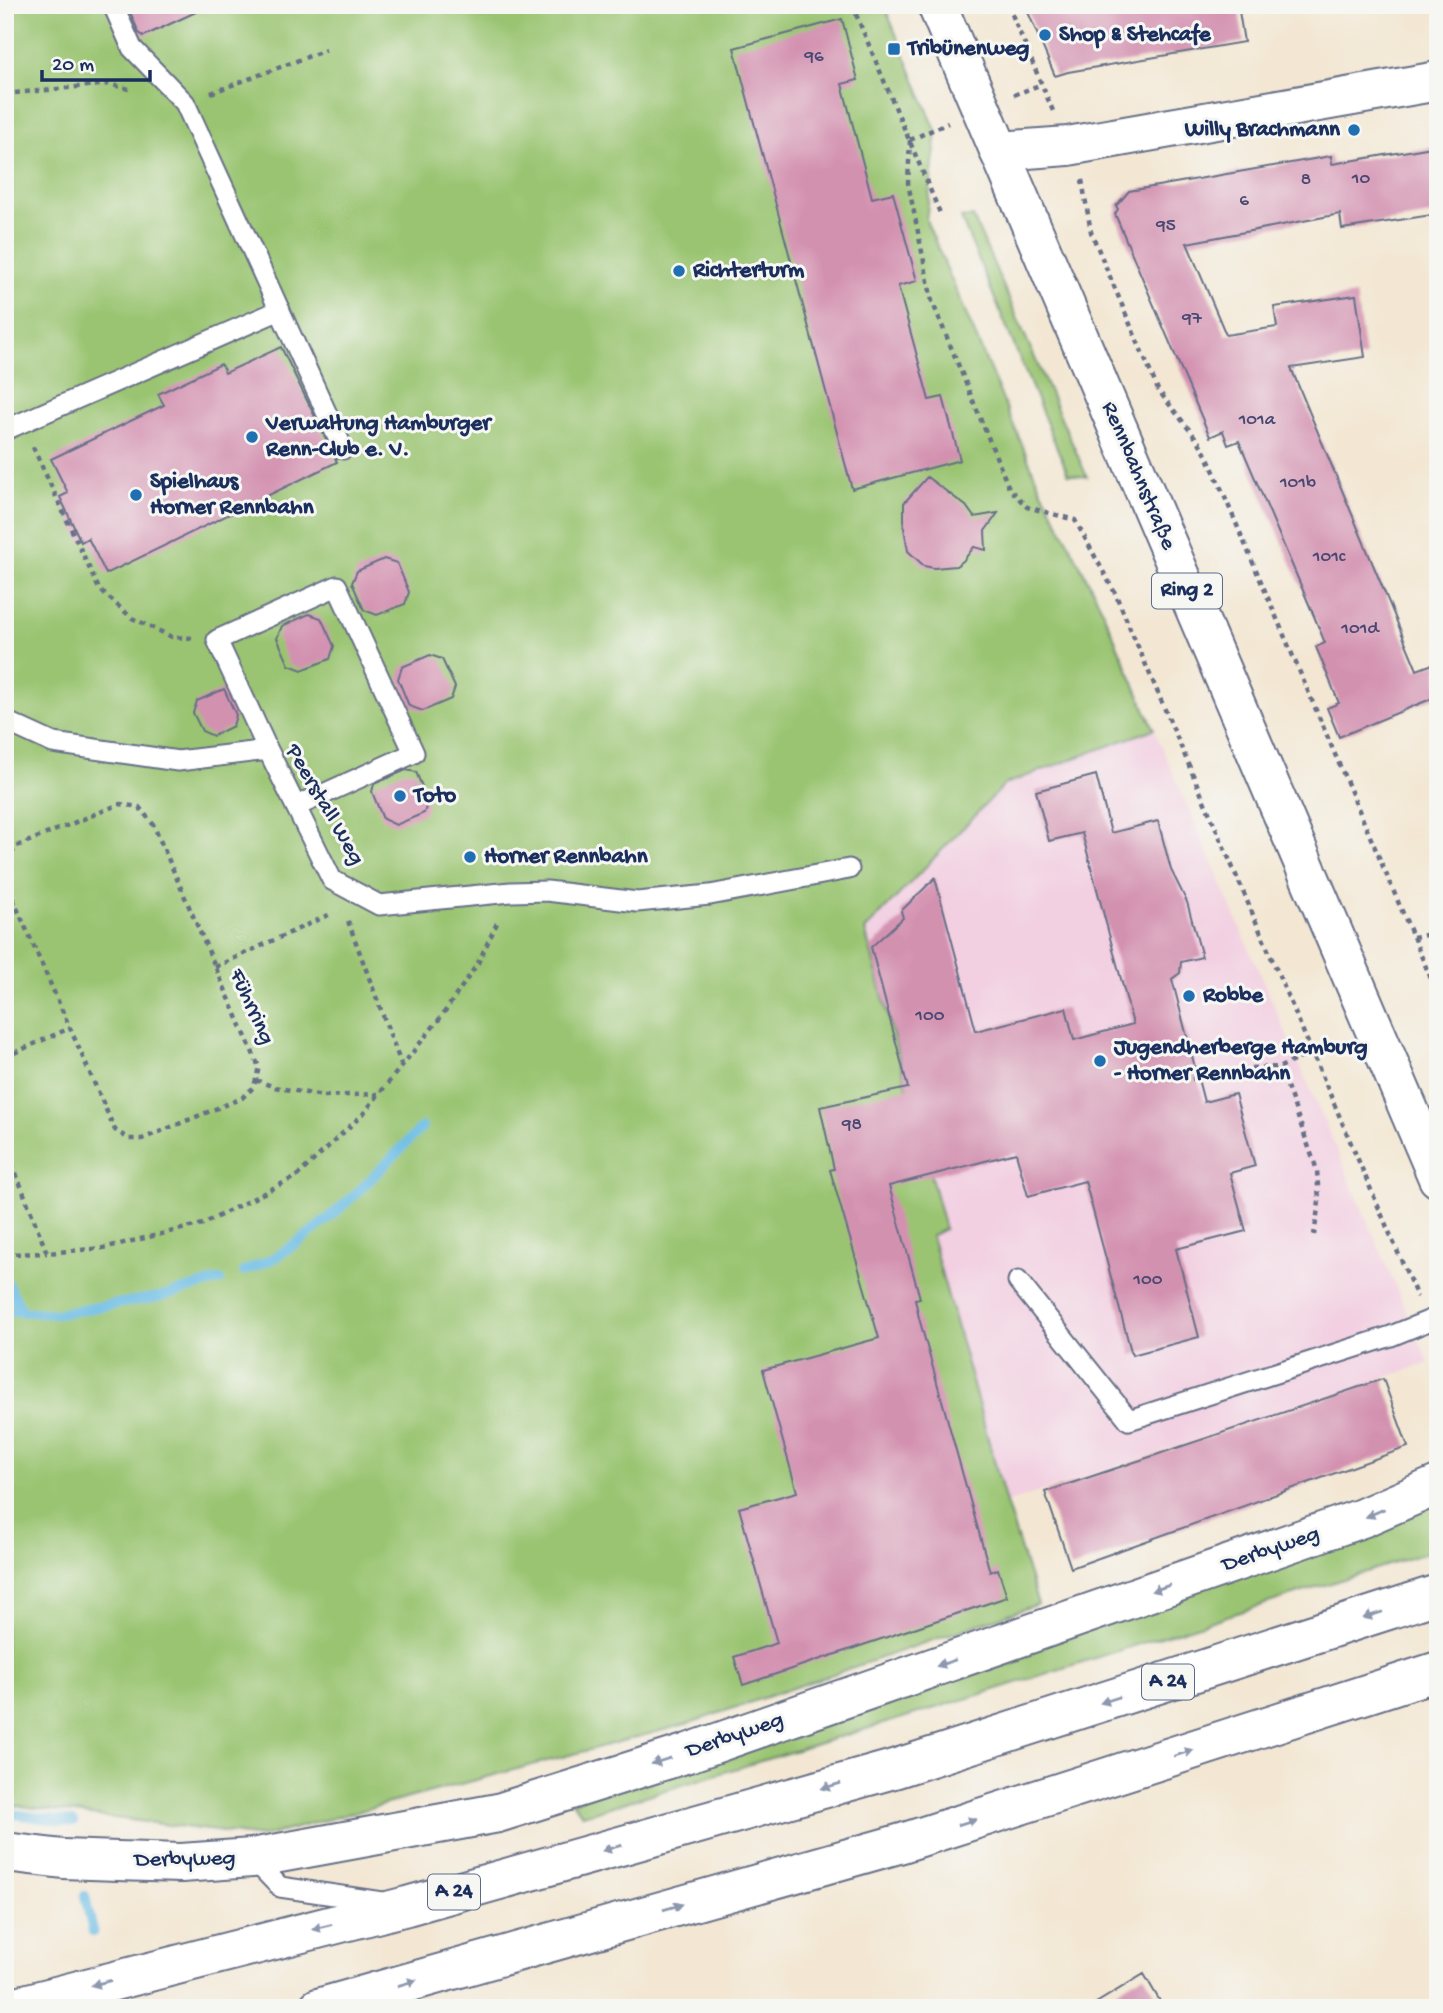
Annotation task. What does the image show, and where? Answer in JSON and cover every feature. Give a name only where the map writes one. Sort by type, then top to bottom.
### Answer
[{"type":"main road","name":"Rennbahnstraße","points":[[937,5],[1438,1178]]},
{"type":"main road","points":[[999,152],[1068,146],[1438,81]]},
{"type":"main road","name":"Derbyweg","points":[[6,1852],[63,1859],[181,1863],[251,1858],[498,1813],[688,1753],[1349,1523],[1438,1485]]},
{"type":"main road","name":"A 24","points":[[9,2008],[407,1906],[897,1768],[1438,1594]]},
{"type":"main road","points":[[318,2008],[902,1843],[1438,1671]]},
{"type":"lane","points":[[113,5],[131,48],[185,103],[343,449]]},
{"type":"lane","points":[[13,427],[280,310]]},
{"type":"lane","points":[[268,750],[218,640],[337,586],[414,752],[297,806]]},
{"type":"lane","name":"Peerstall Weg","points":[[5,720],[53,743],[178,761],[268,750],[332,880],[379,905],[511,891],[547,891],[637,902],[710,895],[849,869]]},
{"type":"lane","points":[[1018,1280],[1129,1420],[1391,1336],[1432,1319]]},
{"type":"lane","points":[[251,1858],[280,1887],[407,1906]]},
{"type":"path","points":[[852,5],[940,213]]},
{"type":"path","points":[[1008,5],[1056,117]]},
{"type":"path","points":[[5,94],[109,83],[185,103],[326,50]]},
{"type":"path","points":[[1015,95],[1042,84]]},
{"type":"path","points":[[910,140],[948,123]]},
{"type":"path","points":[[910,140],[908,183],[932,301],[1009,488],[1027,507],[1074,520],[1115,593],[1312,1053],[1432,1319]]},
{"type":"path","points":[[1081,178],[1091,232],[1158,390],[1199,442],[1209,460],[1438,995]]},
{"type":"path","points":[[13,427],[99,589],[132,618],[172,637],[218,640]]},
{"type":"path","name":"Führring","points":[[5,862],[17,846],[120,804],[139,807],[153,824],[259,1067],[254,1087],[242,1098],[142,1139],[129,1139],[115,1130],[5,881]]},
{"type":"path","points":[[5,1254],[103,1248],[203,1224],[297,1176],[363,1114],[441,1017],[478,963],[511,891]]},
{"type":"path","points":[[215,967],[343,909],[402,1065]]},
{"type":"path","points":[[1413,937],[1438,933]]},
{"type":"path","points":[[5,1057],[70,1028]]},
{"type":"path","points":[[1192,1079],[1250,1068],[1280,1067],[1312,1053]]},
{"type":"path","points":[[1280,1067],[1317,1170],[1318,1202],[1314,1235]]},
{"type":"path","points":[[256,1080],[274,1087],[323,1096],[379,1094]]},
{"type":"path","points":[[5,1145],[47,1253]]},
{"type":"shaded area","name":"Jugendherberge Hamburg - Horner Rennbahn","points":[[1154,729],[1429,1363],[1006,1503],[931,1235],[945,1228],[865,930],[1005,784]]},
{"type":"green space","name":"Horner Rennbahn","points":[[5,5],[884,5],[937,133],[926,220],[1040,487],[1096,596],[1154,729],[1005,784],[865,930],[945,1229],[931,1236],[1006,1503],[1038,1604],[690,1723],[262,1837],[5,1804]]},
{"type":"green space","points":[[973,217],[1087,477],[1068,474],[961,218]]},
{"type":"green space","points":[[1438,1497],[1438,1549],[988,1692],[583,1815],[572,1802]]},
{"type":"building","points":[[127,5],[211,5],[144,36],[139,33]]},
{"type":"building","points":[[1025,5],[1074,5],[1077,12],[1118,5],[1238,5],[1244,42],[1055,76]]},
{"type":"building","points":[[842,19],[858,80],[842,84],[872,198],[893,193],[917,281],[898,286],[929,400],[943,397],[960,460],[852,489],[734,48]]},
{"type":"building","points":[[1438,146],[1438,214],[1342,229],[1340,214],[1187,243],[1226,335],[1277,327],[1274,307],[1356,295],[1365,357],[1291,368],[1417,670],[1438,662],[1438,696],[1339,737],[1327,708],[1339,703],[1316,647],[1325,643],[1314,616],[1239,441],[1228,445],[1223,431],[1210,437],[1115,214],[1118,209],[1116,206],[1129,191],[1331,156],[1332,164]]},
{"type":"building","points":[[281,347],[337,462],[106,574],[88,538],[81,542],[60,497],[68,493],[51,459],[164,405],[158,394],[221,364],[225,373]]},
{"type":"building","points":[[927,477],[966,506],[974,517],[998,513],[985,531],[986,550],[974,547],[956,566],[934,568],[924,566],[908,551],[904,503]]},
{"type":"building","points":[[384,559],[397,563],[409,592],[405,604],[377,615],[364,610],[352,583],[357,571]]},
{"type":"building","points":[[309,614],[321,618],[334,646],[330,659],[302,670],[289,665],[277,638],[282,626]]},
{"type":"building","points":[[430,655],[442,659],[455,687],[451,699],[423,711],[409,706],[398,679],[402,667]]},
{"type":"building","points":[[224,689],[236,715],[233,726],[213,736],[202,731],[193,713],[197,701]]},
{"type":"building","name":"Toto","points":[[406,770],[416,772],[428,801],[424,813],[396,825],[383,819],[372,792],[374,784]]},
{"type":"building","points":[[1096,775],[1111,833],[1158,821],[1171,870],[1187,902],[1202,957],[1181,962],[1180,973],[1172,979],[1204,1102],[1235,1094],[1255,1166],[1230,1173],[1246,1231],[1176,1249],[1199,1337],[1132,1355],[1085,1181],[1028,1196],[1016,1153],[889,1186],[920,1298],[915,1299],[919,1318],[990,1572],[998,1569],[1007,1597],[743,1685],[734,1657],[777,1643],[739,1508],[797,1492],[763,1370],[879,1338],[830,1170],[834,1169],[820,1107],[908,1088],[871,947],[903,918],[901,911],[935,878],[976,1031],[1066,1008],[1074,1040],[1133,1024],[1082,833],[1049,841],[1036,791]]},
{"type":"building","points":[[1383,1379],[1408,1447],[1071,1568],[1045,1492]]},
{"type":"building","points":[[1144,1974],[1164,2008],[1088,2008]]},
{"type":"waterway","points":[[244,1271],[275,1257],[318,1227],[422,1127]]},
{"type":"waterway","points":[[5,1279],[23,1312]]},
{"type":"waterway","points":[[5,1310],[56,1314],[159,1297],[220,1280]]},
{"type":"waterway","points":[[5,1813],[73,1822]]},
{"type":"waterway","points":[[85,1896],[93,1932]]},
{"type":"place","name":"Shop & Stehcafe","points":[[1045,35]]},
{"type":"place","name":"Tribünenweg","points":[[894,49]]},
{"type":"place","name":"Willy Brachmann","points":[[1354,130]]},
{"type":"place","name":"Richterturm","points":[[679,271]]},
{"type":"place","name":"Verwaltung Hamburger Renn-Club e. V.","points":[[252,437]]},
{"type":"place","name":"Spielhaus Horner Rennbahn","points":[[136,495]]},
{"type":"place","name":"Toto","points":[[400,796]]},
{"type":"place","name":"Horner Rennbahn","points":[[470,857]]},
{"type":"place","name":"Robbe","points":[[1189,996]]},
{"type":"place","name":"Jugendherberge Hamburg - Horner Rennbahn","points":[[1100,1061]]}]
